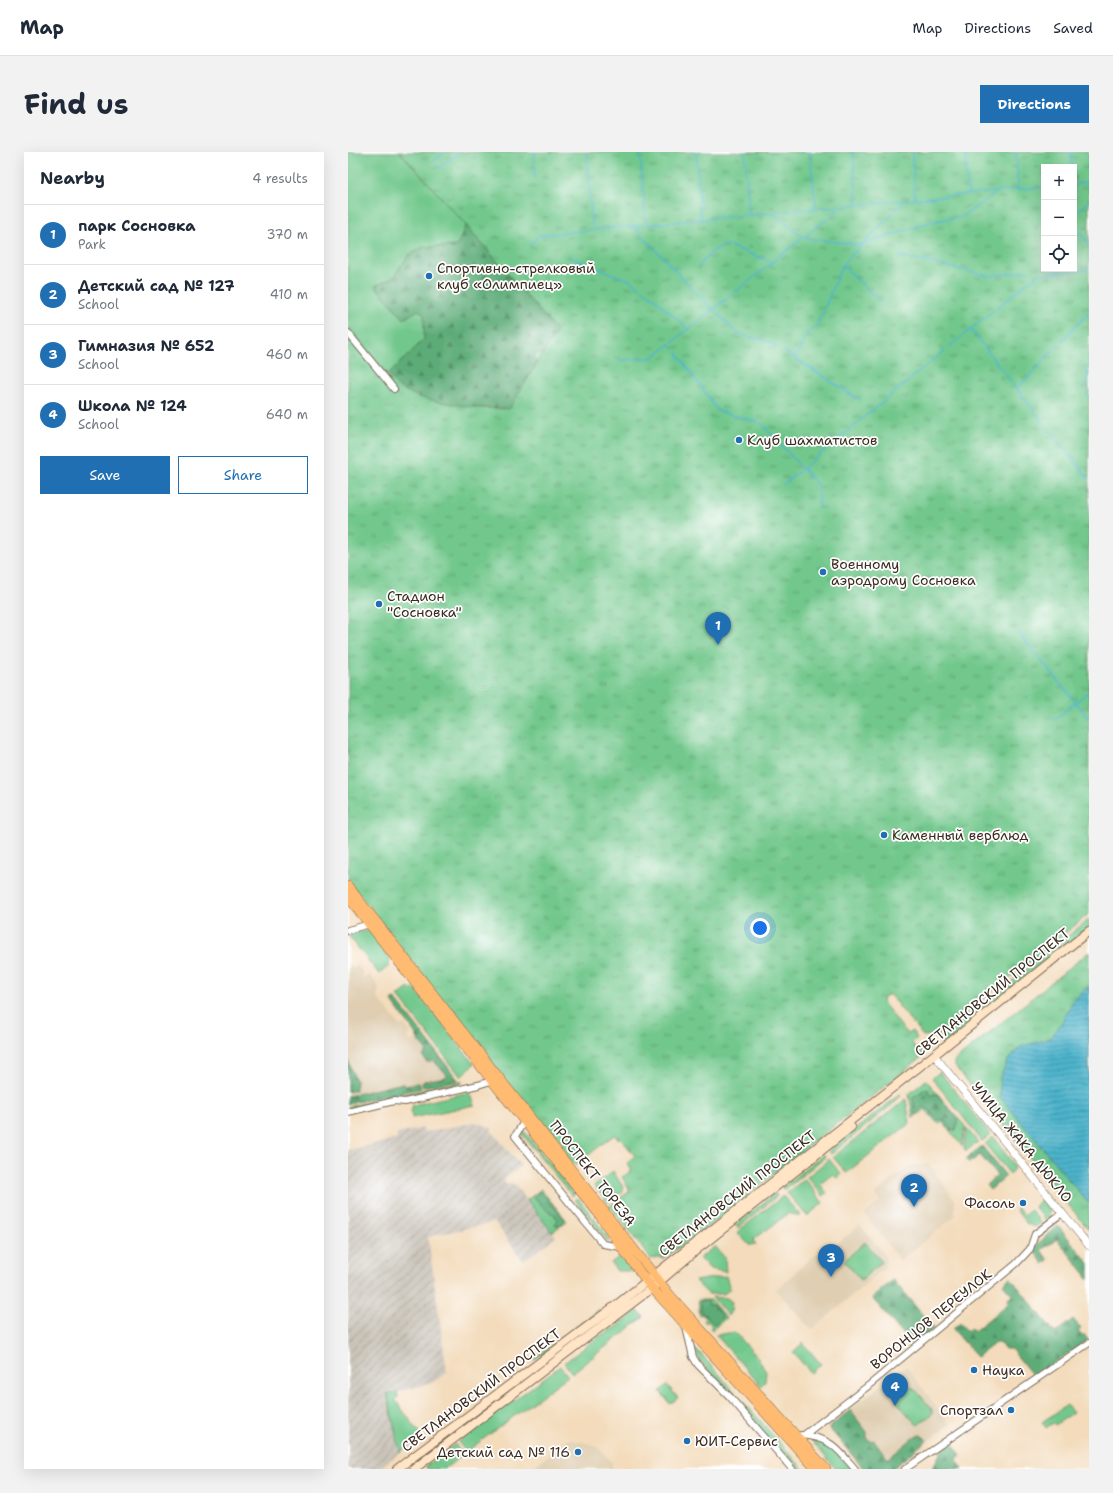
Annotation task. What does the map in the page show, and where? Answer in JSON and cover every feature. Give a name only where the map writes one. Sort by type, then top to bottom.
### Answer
[{"type":"main road","name":"ПРОСПЕКТ ТОРЕЗА","points":[[348,886],[495,1079],[524,1120],[598,1213],[621,1247],[652,1288],[816,1469]]},
{"type":"main road","name":"ПРОСПЕКТ ТОРЕЗА","points":[[348,897],[670,1295],[800,1435],[826,1469]]},
{"type":"main road","name":"СВЕТЛАНОВСКИЙ ПРОСПЕКТ","points":[[397,1469],[619,1303],[646,1280],[657,1278],[700,1247],[936,1057],[1089,931]]},
{"type":"main road","name":"СВЕТЛАНОВСКИЙ ПРОСПЕКТ","points":[[936,1057],[1089,937]]},
{"type":"main road","name":"СВЕТЛАНОВСКИЙ ПРОСПЕКТ","points":[[414,1469],[652,1288],[657,1278]]},
{"type":"street","points":[[348,333],[394,389]]},
{"type":"street","points":[[348,930],[370,924]]},
{"type":"street","name":"УЛИЦА ЖАКА ДЮКЛО","points":[[936,1057],[1089,1246]]},
{"type":"street","points":[[348,1112],[394,1102],[405,1102],[495,1079]]},
{"type":"street","points":[[524,1120],[515,1136],[603,1244],[621,1247]]},
{"type":"street","name":"ВОРОНЦОВ ПЕРЕУЛОК","points":[[800,1435],[863,1390],[1016,1264],[1030,1248],[1035,1234],[1062,1213]]},
{"type":"street","points":[[686,1325],[693,1356],[698,1365],[730,1397],[792,1469]]},
{"type":"street","points":[[905,1469],[1089,1343]]},
{"type":"street","points":[[800,1435],[828,1441],[855,1469]]},
{"type":"shaded area","points":[[348,963],[353,968],[357,965],[364,974],[362,976],[364,978],[370,974],[379,988],[377,997],[400,1026],[404,1024],[411,1033],[407,1036],[412,1042],[422,1034],[458,1080],[348,1104]]},
{"type":"shaded area","points":[[472,1121],[492,1128],[491,1130],[521,1166],[503,1180],[507,1185],[511,1182],[514,1186],[515,1185],[556,1237],[523,1261],[495,1222],[428,1237],[447,1372],[432,1383],[387,1395],[400,1452],[378,1469],[348,1469],[348,1150],[397,1139],[397,1134],[423,1128],[424,1132],[438,1130],[471,1123]]},
{"type":"shaded area","points":[[927,1162],[955,1200],[955,1216],[900,1261],[865,1214],[880,1201],[875,1194],[911,1165],[921,1166]]},
{"type":"shaded area","points":[[860,1225],[884,1254],[886,1259],[885,1267],[812,1330],[776,1290],[814,1255],[815,1256],[824,1249],[829,1250]]},
{"type":"shaded area","points":[[906,1366],[949,1424],[895,1469],[863,1469],[827,1427]]},
{"type":"shaded area","name":"Детский сад № 116","points":[[569,1439],[597,1446],[612,1463],[612,1469],[531,1469]]},
{"type":"green space","name":"Спортивно-стрелковый клуб «Олимпиец»","points":[[348,152],[400,152],[466,225],[557,331],[510,409],[397,387],[348,326]]},
{"type":"green space","points":[[400,152],[1089,152],[1089,914],[937,1037],[936,1035],[923,1036],[889,994],[882,1001],[907,1034],[912,1031],[917,1038],[912,1043],[916,1049],[920,1047],[922,1057],[801,1152],[802,1154],[799,1157],[797,1155],[720,1218],[663,1259],[658,1257],[651,1259],[611,1208],[608,1207],[630,1191],[622,1177],[632,1171],[627,1163],[635,1156],[620,1137],[618,1139],[614,1135],[577,1164],[571,1163],[348,880],[348,326],[398,387],[418,397],[439,402],[478,408],[509,409],[557,331],[466,225]]},
{"type":"green space","points":[[466,225],[557,331],[549,354],[536,353],[533,358],[537,363],[510,409],[467,407],[420,398],[397,387],[388,375],[424,339],[424,314],[418,310],[404,319],[375,286],[392,278],[409,255],[424,247],[457,246]]},
{"type":"green space","points":[[1089,919],[1089,929],[944,1045],[939,1040]]},
{"type":"green space","points":[[369,930],[390,958],[389,966],[379,974],[348,935]]},
{"type":"green space","points":[[1089,952],[1089,1230],[954,1065],[954,1061]]},
{"type":"green space","points":[[414,988],[474,1064],[461,1077],[398,996],[407,989]]},
{"type":"green space","points":[[394,999],[458,1080],[423,1087],[422,1083],[424,1081],[446,1077],[447,1075],[433,1060],[426,1062],[423,1056],[427,1052],[393,1003],[392,1000]]},
{"type":"green space","points":[[348,1060],[356,1081],[356,1090],[348,1092]]},
{"type":"green space","points":[[940,1072],[991,1135],[982,1141],[932,1078]]},
{"type":"green space","points":[[926,1080],[965,1126],[962,1146],[942,1121],[938,1124],[925,1109],[913,1118],[909,1094]]},
{"type":"green space","points":[[461,1081],[462,1083],[348,1109],[348,1107]]},
{"type":"green space","points":[[403,1083],[405,1086],[417,1083],[421,1088],[348,1104],[348,1096]]},
{"type":"green space","points":[[925,1089],[929,1090],[931,1096],[933,1094],[937,1094],[958,1120],[956,1130],[951,1130],[943,1119],[937,1120],[932,1115],[931,1111],[923,1107],[915,1115],[913,1097]]},
{"type":"green space","points":[[470,1092],[475,1105],[412,1118],[411,1111],[413,1105]]},
{"type":"green space","points":[[900,1094],[901,1095],[894,1103],[831,1154],[828,1151]]},
{"type":"green space","points":[[906,1099],[910,1123],[846,1173],[833,1157]]},
{"type":"green space","points":[[966,1128],[978,1142],[966,1151],[964,1148]]},
{"type":"green space","points":[[525,1132],[575,1194],[572,1196],[522,1134]]},
{"type":"green space","points":[[993,1137],[1014,1165],[1010,1174],[985,1144]]},
{"type":"green space","points":[[982,1146],[1006,1176],[990,1190],[986,1185],[997,1175],[980,1155],[969,1163],[966,1159]]},
{"type":"green space","points":[[824,1154],[825,1157],[784,1190],[782,1187]]},
{"type":"green space","points":[[829,1159],[841,1174],[837,1178],[833,1174],[820,1184],[827,1193],[823,1196],[807,1177]]},
{"type":"green space","points":[[613,1171],[623,1187],[623,1191],[608,1203],[594,1186]]},
{"type":"green space","points":[[805,1179],[823,1203],[807,1216],[787,1193]]},
{"type":"green space","points":[[541,1189],[567,1221],[552,1232],[527,1200]]},
{"type":"green space","points":[[540,1191],[564,1218],[564,1221],[560,1225],[556,1225],[555,1223],[557,1220],[554,1214],[547,1211],[534,1197]]},
{"type":"green space","points":[[775,1193],[777,1196],[738,1228],[735,1225]]},
{"type":"green space","points":[[783,1196],[800,1215],[797,1217],[794,1214],[792,1215],[789,1213],[753,1240],[756,1244],[749,1245],[737,1232]]},
{"type":"green space","points":[[578,1198],[610,1239],[608,1242],[575,1200]]},
{"type":"green space","points":[[1043,1199],[1050,1209],[1049,1217],[1045,1220],[1034,1206]]},
{"type":"green space","points":[[1018,1208],[1024,1215],[1031,1210],[1041,1223],[1035,1227],[1027,1224],[1016,1210]]},
{"type":"green space","points":[[1058,1226],[1089,1263],[1089,1279],[1057,1239],[1041,1250],[1048,1260],[1043,1264],[1033,1248]]},
{"type":"green space","points":[[865,1242],[882,1262],[861,1280],[844,1261]]},
{"type":"green space","points":[[715,1246],[725,1258],[726,1272],[710,1269],[700,1258]]},
{"type":"green space","points":[[620,1256],[632,1270],[631,1271],[617,1271],[611,1263]]},
{"type":"green space","points":[[726,1276],[730,1289],[724,1294],[708,1294],[695,1281]]},
{"type":"green space","points":[[1010,1277],[1055,1333],[1073,1319],[1081,1329],[1078,1331],[1082,1336],[1084,1334],[1088,1340],[1034,1377],[1011,1349],[1005,1349],[998,1341],[977,1357],[953,1329],[960,1323],[967,1331],[971,1328],[974,1331],[1009,1303],[1007,1300],[1012,1295],[1003,1284]]},
{"type":"green space","points":[[893,1280],[934,1328],[913,1346],[872,1298]]},
{"type":"green space","points":[[712,1297],[727,1298],[732,1302],[731,1311],[728,1316]]},
{"type":"green space","points":[[698,1300],[711,1300],[726,1318],[712,1330],[710,1328],[712,1326],[708,1321],[706,1323],[702,1314],[700,1315]]},
{"type":"green space","points":[[700,1301],[708,1301],[709,1305],[713,1305],[722,1316],[717,1323],[714,1324],[702,1313]]},
{"type":"green space","points":[[600,1309],[566,1338],[547,1352],[529,1362]]},
{"type":"green space","points":[[637,1310],[644,1317],[572,1373],[564,1363],[601,1335],[618,1326]]},
{"type":"green space","points":[[735,1332],[758,1358],[766,1372],[765,1382],[761,1386],[716,1335]]},
{"type":"green space","points":[[803,1343],[821,1364],[811,1373],[793,1352]]},
{"type":"green space","points":[[694,1349],[700,1353],[803,1469],[800,1469],[797,1466],[792,1466],[701,1362]]},
{"type":"green space","points":[[560,1366],[568,1376],[466,1452],[458,1442]]},
{"type":"green space","points":[[901,1373],[907,1381],[894,1391],[888,1384]]},
{"type":"green space","points":[[667,1385],[678,1398],[670,1404],[660,1391]]},
{"type":"green space","points":[[908,1387],[914,1388],[932,1409],[932,1414],[918,1425],[896,1401],[897,1397]]},
{"type":"green space","points":[[397,1392],[398,1397],[395,1400],[422,1436],[400,1452],[387,1394]]},
{"type":"green space","points":[[1067,1405],[1073,1413],[1055,1425],[1053,1423],[1046,1428],[1042,1422]]},
{"type":"green space","points":[[850,1410],[867,1432],[867,1439],[872,1441],[874,1440],[888,1459],[915,1436],[921,1435],[927,1440],[892,1469],[864,1469],[829,1428]]},
{"type":"green space","points":[[810,1439],[831,1446],[851,1469],[836,1469]]},
{"type":"green space","points":[[951,1441],[961,1455],[956,1459],[963,1469],[932,1469],[944,1446]]},
{"type":"green space","points":[[455,1444],[463,1455],[444,1469],[427,1469],[426,1466]]},
{"type":"water","points":[[1089,986],[1089,1204],[1000,1097],[1000,1078],[1008,1060],[1020,1047],[1051,1038],[1062,1022],[1072,1002]]},
{"type":"waterway","points":[[434,161],[445,152]]},
{"type":"waterway","points":[[438,168],[460,152]]},
{"type":"waterway","points":[[534,152],[535,178]]},
{"type":"waterway","points":[[587,152],[592,225]]},
{"type":"waterway","points":[[640,152],[646,225]]},
{"type":"waterway","points":[[696,152],[701,220]]},
{"type":"waterway","points":[[745,152],[749,215]]},
{"type":"waterway","points":[[810,152],[816,209]]},
{"type":"waterway","points":[[853,152],[857,204]]},
{"type":"waterway","points":[[912,152],[915,199]]},
{"type":"waterway","points":[[965,152],[968,194]]},
{"type":"waterway","points":[[1016,152],[1018,189]]},
{"type":"waterway","points":[[1071,152],[1072,164]]},
{"type":"waterway","points":[[1077,184],[1089,182]]},
{"type":"waterway","points":[[530,245],[539,235],[1041,187]]},
{"type":"waterway","points":[[772,213],[804,238],[862,245],[933,221],[962,217],[996,192]]},
{"type":"waterway","points":[[1077,211],[1089,201]]},
{"type":"waterway","points":[[825,307],[842,265],[902,204]]},
{"type":"waterway","points":[[777,258],[837,211]]},
{"type":"waterway","points":[[634,227],[714,311]]},
{"type":"waterway","points":[[1077,230],[1089,244]]},
{"type":"waterway","points":[[699,266],[715,250],[727,245],[772,262]]},
{"type":"waterway","points":[[899,256],[990,276],[1029,271]]},
{"type":"waterway","points":[[571,258],[629,280],[653,297],[689,330]]},
{"type":"waterway","points":[[619,360],[652,358],[777,259]]},
{"type":"waterway","points":[[842,265],[881,302]]},
{"type":"waterway","points":[[949,347],[1038,274],[1089,270]]},
{"type":"waterway","points":[[796,357],[807,333],[816,327],[824,310]]},
{"type":"waterway","points":[[1017,389],[1088,313],[1089,310]]},
{"type":"waterway","points":[[718,314],[737,333],[769,342],[779,348]]},
{"type":"waterway","points":[[971,330],[1043,422]]},
{"type":"waterway","points":[[670,345],[674,349]]},
{"type":"waterway","points":[[784,351],[860,400]]},
{"type":"waterway","points":[[783,485],[944,351]]},
{"type":"waterway","points":[[677,353],[718,411],[758,422]]},
{"type":"waterway","points":[[1084,390],[1089,366]]},
{"type":"waterway","points":[[761,423],[800,466]]},
{"type":"waterway","points":[[1046,426],[1089,479]]},
{"type":"waterway","points":[[803,469],[818,485],[819,508]]},
{"type":"waterway","points":[[1018,632],[1089,719]]},
{"type":"waterway","points":[[1054,720],[1089,691]]},
{"type":"place","name":"Спортивно-стрелковый клуб «Олимпиец»","points":[[429,276]]},
{"type":"place","name":"Клуб шахматистов","points":[[739,440]]},
{"type":"place","name":"Военному аэродрому Сосновка","points":[[823,572]]},
{"type":"place","name":"Стадион \"Сосновка\"","points":[[379,604]]},
{"type":"place","name":"парк Сосновка","points":[[718,645]]},
{"type":"place","name":"Каменный верблюд","points":[[884,835]]},
{"type":"place","name":"Фасоль","points":[[1023,1203]]},
{"type":"place","name":"Детский сад № 127","points":[[914,1207]]},
{"type":"place","name":"Гимназия № 652","points":[[831,1277]]},
{"type":"place","name":"Наука","points":[[974,1370]]},
{"type":"place","name":"Школа № 124","points":[[895,1406]]},
{"type":"place","name":"Спортзал","points":[[1011,1410]]},
{"type":"place","name":"ЮИТ-Сервис","points":[[687,1441]]},
{"type":"place","name":"Детский сад № 116","points":[[578,1452]]}]
